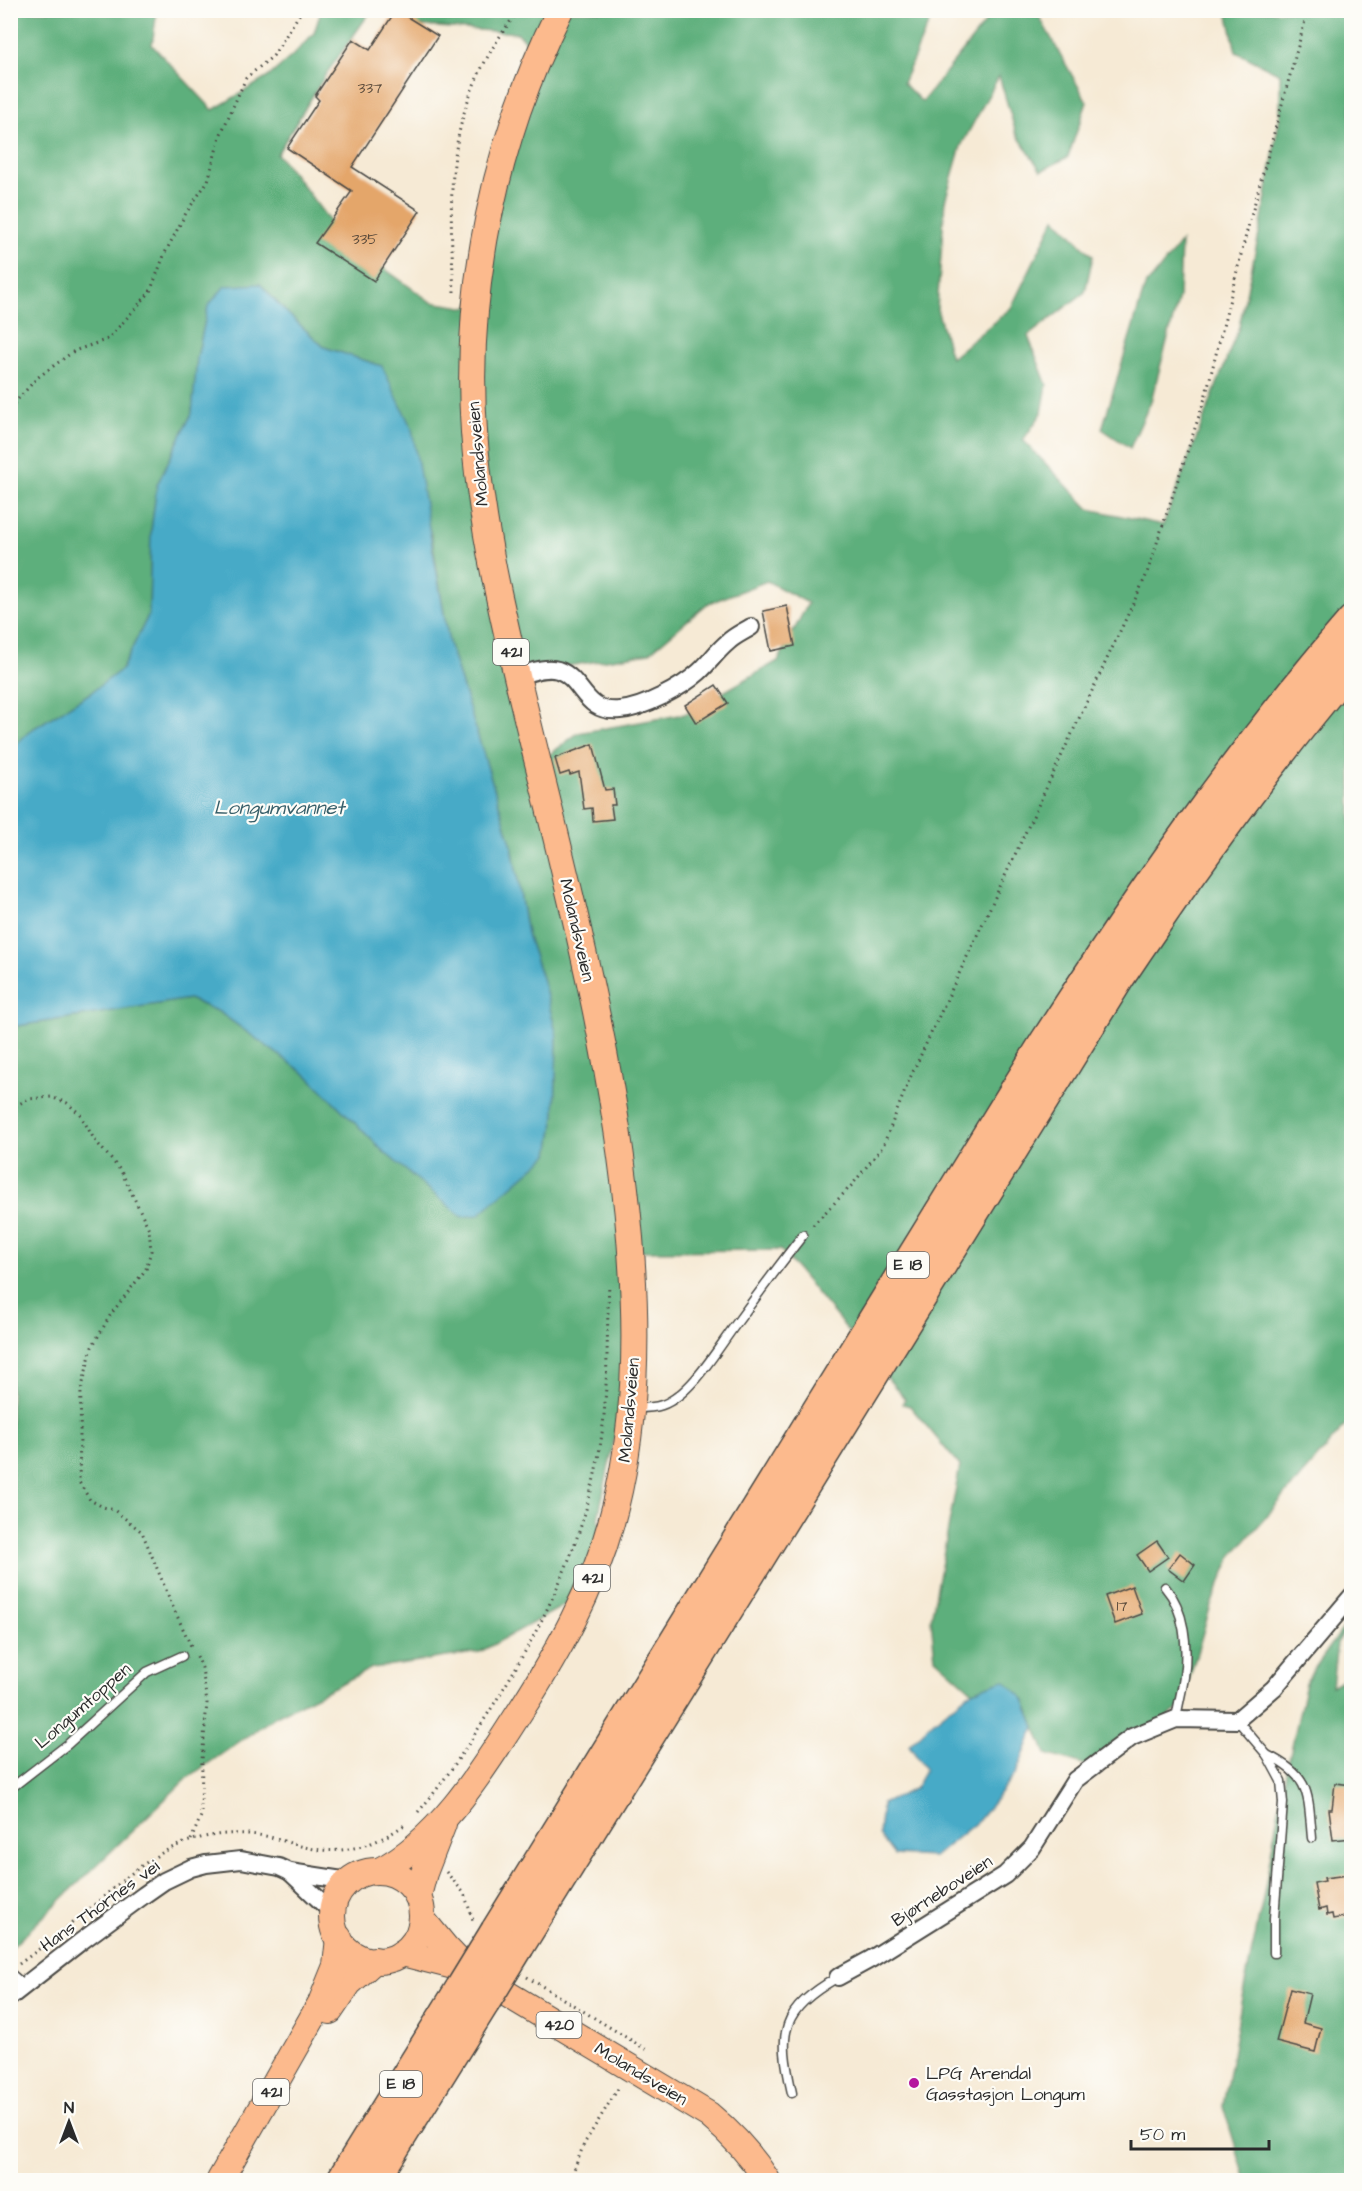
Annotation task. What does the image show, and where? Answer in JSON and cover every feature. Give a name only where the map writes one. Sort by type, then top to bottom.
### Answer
[{"type":"highway","name":"E 18","points":[[374,2181],[496,1934],[1045,1042],[1103,952],[1171,854],[1231,772],[1352,621]]},
{"type":"highway","name":"E 18","points":[[496,1934],[1119,978],[1212,843],[1352,664]]},
{"type":"highway","name":"E 18","points":[[342,2181],[471,1987]]},
{"type":"main road","name":"Molandsveien","points":[[471,1987],[420,1908],[424,1873],[444,1821],[545,1673],[586,1593],[601,1557],[616,1503],[627,1450],[634,1370],[634,1298],[625,1178],[616,1115],[602,1038],[574,913],[493,571],[479,483],[474,432],[473,343],[483,250],[507,144],[530,79],[560,10]]},
{"type":"main road","name":"Molandsveien","points":[[379,1871],[390,1865],[444,1821]]},
{"type":"main road","name":"421","points":[[349,1881],[363,1873],[379,1871]]},
{"type":"main road","points":[[379,1871],[402,1878],[420,1908]]},
{"type":"main road","points":[[333,1913],[339,1892],[349,1881]]},
{"type":"main road","name":"421","points":[[233,2181],[332,2008],[356,1976],[375,1960],[384,1960],[402,1953],[416,1938],[420,1908]]},
{"type":"main road","name":"421","points":[[220,2181],[321,2003],[336,1966],[339,1938],[334,1926],[333,1913]]},
{"type":"main road","points":[[339,1938],[344,1946],[358,1956],[375,1960]]},
{"type":"main road","name":"Molandsveien","points":[[402,1953],[471,1987],[709,2115],[749,2153],[767,2181]]},
{"type":"street","points":[[517,676],[546,669],[558,670],[569,678],[596,707],[609,711],[623,710],[678,687],[699,673],[729,641],[751,627]]},
{"type":"street","points":[[1237,1720],[1274,1688],[1352,1596]]},
{"type":"street","name":"Bjørneboveien","points":[[838,1977],[871,1959],[1005,1875],[1032,1848],[1075,1780],[1132,1737],[1176,1719],[1237,1720]]},
{"type":"street","name":"Hans Thornes vei","points":[[10,1997],[144,1895],[178,1874],[206,1864],[241,1860],[279,1867],[291,1872],[349,1881]]},
{"type":"street","name":"Hans Thornes vei","points":[[291,1872],[333,1913]]},
{"type":"lane","points":[[632,1408],[662,1406],[690,1384],[706,1367],[803,1235]]},
{"type":"lane","points":[[1165,1587],[1178,1608],[1185,1638],[1184,1677],[1176,1719]]},
{"type":"lane","name":"Longumtoppen","points":[[10,1789],[68,1744],[147,1672],[182,1656]]},
{"type":"lane","points":[[1237,1720],[1267,1755],[1281,1781],[1283,1803],[1274,1918],[1274,1953]]},
{"type":"lane","points":[[1267,1755],[1286,1764],[1298,1776],[1307,1791],[1312,1838]]},
{"type":"lane","points":[[10,1972],[26,1987]]},
{"type":"lane","points":[[792,2093],[783,2046],[788,2021],[807,1997],[838,1977]]},
{"type":"path","points":[[10,408],[37,378],[74,351],[108,339],[150,292],[170,243],[186,213],[208,181],[220,136],[246,78],[273,56],[302,10]]},
{"type":"path","points":[[803,1235],[852,1185],[883,1146],[910,1078],[1146,576],[1204,398],[1308,10]]},
{"type":"path","points":[[10,1109],[27,1100],[51,1097],[67,1103],[80,1114],[94,1139],[121,1171],[149,1229],[151,1251],[146,1269],[111,1314],[92,1347],[81,1391],[79,1482],[90,1500],[103,1508],[114,1510],[142,1532],[173,1607],[202,1668],[207,1703],[202,1760],[201,1816],[191,1840]]},
{"type":"path","points":[[416,1814],[461,1755],[514,1673],[542,1623],[566,1568],[584,1513],[599,1455],[605,1409],[609,1293]]},
{"type":"path","points":[[10,1972],[73,1923],[137,1868],[165,1851],[191,1840],[226,1834],[244,1834],[265,1836],[310,1849],[329,1851],[370,1845],[391,1834],[410,1820]]},
{"type":"path","points":[[440,1867],[458,1883],[465,1893],[471,1911],[496,1934]]},
{"type":"path","points":[[525,1975],[651,2053]]},
{"type":"path","points":[[570,2181],[584,2144],[620,2085]]},
{"type":"green space","points":[[11,11],[157,11],[152,45],[213,110],[268,77],[293,55],[314,33],[321,11],[371,11],[326,74],[277,154],[343,239],[431,302],[469,308],[540,60],[518,33],[411,25],[378,11],[934,11],[903,83],[922,102],[985,23],[987,11],[1036,11],[1087,102],[1068,157],[1041,171],[1016,133],[999,76],[961,146],[945,201],[937,309],[951,358],[1011,308],[1055,218],[1093,256],[1085,292],[1028,336],[1047,385],[1042,413],[1023,440],[1089,509],[1163,525],[1239,327],[1261,225],[1280,115],[1280,74],[1236,52],[1227,11],[1351,11],[1351,1419],[1232,1556],[1211,1605],[1181,1707],[1093,1768],[1046,1754],[1024,1699],[1004,1681],[972,1691],[935,1658],[931,1619],[960,1466],[910,1406],[903,1404],[905,1399],[781,1250],[633,1251],[622,1403],[598,1518],[603,1537],[565,1605],[480,1652],[372,1668],[276,1716],[186,1779],[11,1948],[11,1027],[189,999],[219,1012],[307,1075],[384,1152],[549,1154],[555,1115],[557,1036],[543,981],[527,934],[512,846],[449,643],[432,538],[382,366],[324,347],[260,284],[208,306],[197,358],[192,413],[157,485],[151,531],[149,614],[122,669],[89,694],[31,730],[11,749]],"holes":[[[767,581],[808,603],[778,661],[685,714],[578,733],[545,758],[537,739],[507,695],[542,670],[649,653],[707,604]]]},
{"type":"green space","points":[[1181,242],[1179,297],[1151,401],[1130,448],[1102,429],[1146,283],[1151,280]]},
{"type":"green space","points":[[1351,1617],[1351,1621],[1337,1643],[1332,1686],[1351,1675],[1351,2180],[1246,2180],[1223,2106],[1242,1998],[1264,1894],[1283,1786],[1307,1679]]},
{"type":"water","name":"Longumvannet","points":[[260,284],[324,347],[382,366],[412,429],[449,643],[512,846],[527,934],[543,981],[557,1036],[555,1115],[549,1154],[478,1215],[462,1217],[384,1152],[307,1075],[219,1012],[189,999],[11,1027],[11,749],[31,730],[89,694],[122,669],[149,614],[151,531],[157,485],[192,413],[197,358],[208,306],[225,286]]},
{"type":"water","points":[[1004,1680],[1024,1699],[1035,1727],[1016,1773],[979,1820],[934,1857],[894,1855],[879,1835],[882,1804],[916,1788],[925,1769],[909,1745],[934,1721],[972,1691]]},
{"type":"building","points":[[396,10],[438,36],[352,167],[420,211],[374,281],[315,243],[352,191],[287,148],[319,100],[315,96],[353,39],[370,50]]},
{"type":"building","points":[[787,606],[795,646],[771,651],[763,611]]},
{"type":"building","points":[[716,685],[728,703],[696,723],[685,705]]},
{"type":"building","points":[[593,744],[605,790],[613,789],[615,805],[611,805],[613,819],[593,821],[592,808],[584,809],[579,772],[560,775],[555,758]]},
{"type":"building","points":[[1157,1541],[1168,1557],[1148,1571],[1137,1555]]},
{"type":"building","points":[[1180,1553],[1195,1565],[1184,1581],[1168,1569]]},
{"type":"building","points":[[1132,1586],[1142,1614],[1115,1624],[1105,1596]]},
{"type":"building","points":[[1335,1783],[1352,1785],[1352,1838],[1333,1840],[1329,1809],[1332,1809]]},
{"type":"building","points":[[1348,1875],[1352,1896],[1352,1900],[1348,1900],[1350,1916],[1333,1919],[1332,1914],[1327,1915],[1326,1908],[1319,1910],[1314,1883],[1325,1881],[1324,1878]]},
{"type":"building","points":[[1290,1989],[1310,1994],[1303,2023],[1321,2028],[1315,2052],[1276,2042]]},
{"type":"place","name":"LPG Arendal Gasstasjon Longum","points":[[914,2083]]}]
